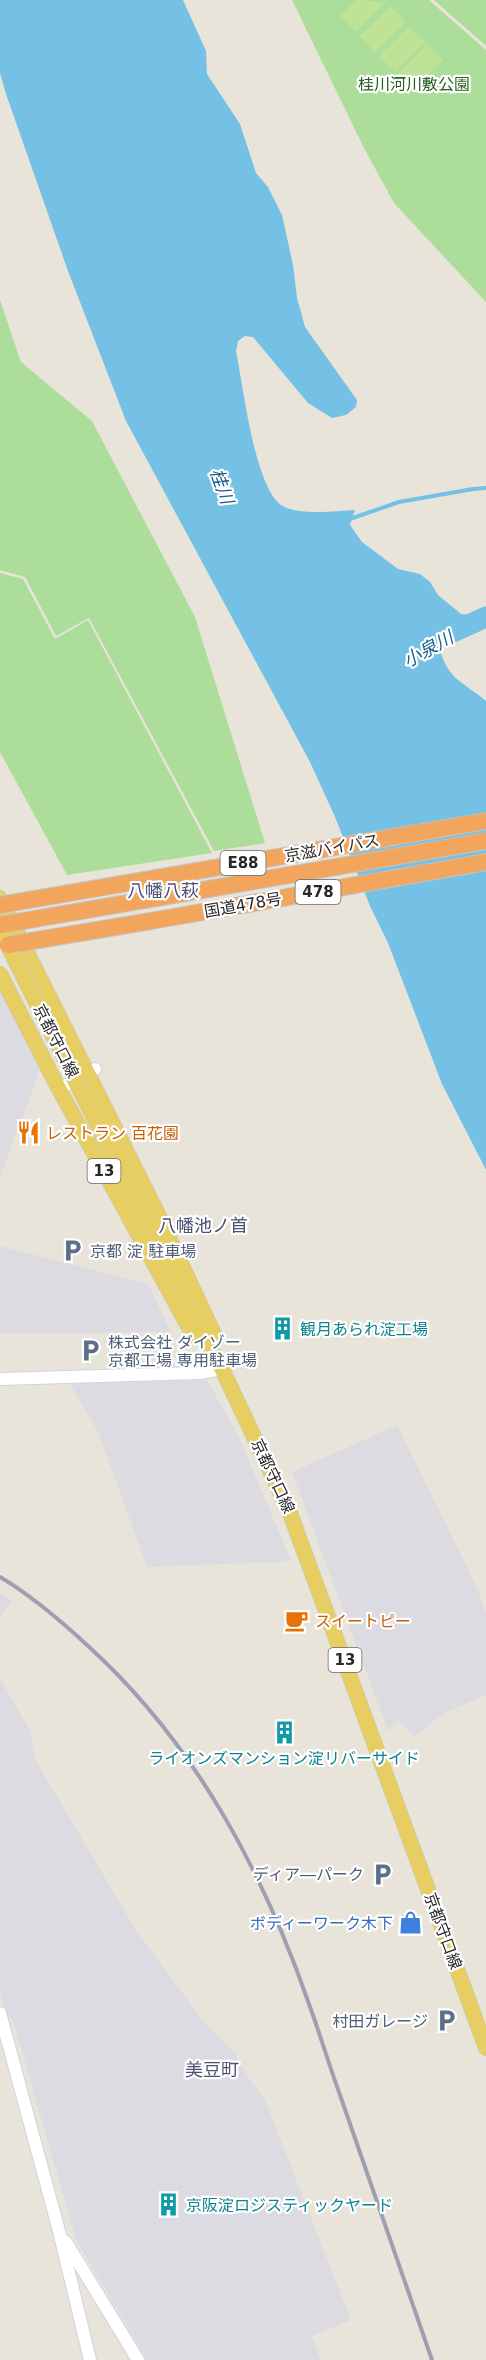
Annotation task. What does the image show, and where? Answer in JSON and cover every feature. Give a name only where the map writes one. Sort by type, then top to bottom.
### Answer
[{"type":"highway","name":"京滋バイパス","points":[[0,905],[486,821]]},
{"type":"highway","name":"京滋バイパス","points":[[0,925],[486,841]]},
{"type":"highway","name":"国道478号","points":[[3,940],[486,862]]},
{"type":"main road","name":"13","points":[[0,898],[91,1071],[214,1334],[220,1365]]},
{"type":"main road","name":"京都守口線","points":[[3,940],[176,1283],[220,1365],[290,1513],[486,2048]]},
{"type":"main road","name":"13","points":[[0,974],[181,1316],[199,1344],[220,1365]]},
{"type":"street","points":[[59,1089],[91,1071]]},
{"type":"street","points":[[0,1379],[199,1373],[220,1365]]},
{"type":"street","points":[[0,2013],[59,2230],[90,2360]]},
{"type":"street","points":[[59,2230],[138,2360]]},
{"type":"shaded area","points":[[0,990],[40,1070],[0,1177]]},
{"type":"shaded area","points":[[0,1246],[148,1284],[171,1332],[0,1334]]},
{"type":"shaded area","points":[[207,1380],[237,1433],[291,1560],[147,1567],[98,1432],[70,1384]]},
{"type":"shaded area","points":[[397,1425],[474,1581],[486,1612],[486,1695],[437,1718],[414,1737],[398,1720],[388,1731],[292,1472]]},
{"type":"shaded area","points":[[0,1593],[12,1601],[0,1617]]},
{"type":"shaded area","points":[[0,1679],[30,1730],[36,1761],[136,1930],[200,2017],[234,2052],[252,2083],[264,2097],[351,2320],[312,2336],[321,2360],[147,2360],[76,2240],[13,2020],[7,2016],[0,1992]]},
{"type":"green space","name":"桂川河川敷公園","points":[[292,0],[429,0],[486,50],[486,302],[394,203],[364,148]]},
{"type":"green space","points":[[356,0],[386,2],[356,32],[340,16]]},
{"type":"green space","points":[[434,0],[486,0],[486,46]]},
{"type":"green space","points":[[390,6],[406,22],[375,52],[360,36]]},
{"type":"green space","points":[[409,26],[425,42],[395,72],[379,56]]},
{"type":"green space","points":[[427,44],[443,60],[413,90],[397,74]]},
{"type":"green space","points":[[0,300],[21,362],[92,421],[195,617],[265,843],[214,851],[89,618],[56,636],[25,577],[0,570]]},
{"type":"green space","points":[[0,573],[23,579],[55,639],[88,620],[212,853],[67,875],[0,752]]},
{"type":"water","name":"桂川","points":[[0,0],[183,0],[206,51],[207,74],[240,124],[256,173],[268,187],[282,215],[293,265],[297,298],[305,327],[357,400],[356,407],[346,415],[332,418],[308,403],[253,337],[245,336],[238,341],[236,351],[251,433],[264,477],[272,494],[281,505],[297,511],[355,510],[350,525],[362,542],[398,569],[420,574],[430,582],[438,595],[461,614],[477,615],[481,628],[451,641],[440,650],[443,660],[453,675],[486,701],[486,1170],[442,1084],[388,943],[370,906],[335,817],[310,762],[126,421],[68,271],[6,94],[0,73]]},
{"type":"waterway","points":[[347,520],[399,502],[486,488]]},
{"type":"waterway","name":"小泉川","points":[[453,632],[486,617]]},
{"type":"railway","points":[[0,1577],[56,1618],[125,1683],[160,1723],[192,1766],[246,1857],[270,1905],[309,2004],[432,2360]]},
{"type":"place","name":"レストラン 百花園","points":[[28,1133]]},
{"type":"place","name":"京都 淀 駐車場","points":[[72,1251]]},
{"type":"place","name":"観月あられ淀工場","points":[[282,1329]]},
{"type":"place","name":"株式会社 ダイゾー 京都工場 専用駐車場","points":[[90,1351]]},
{"type":"place","name":"スイートピー","points":[[297,1621]]},
{"type":"place","name":"ライオンズマンション淀リバーサイド","points":[[284,1733]]},
{"type":"place","name":"ディア―パーク","points":[[382,1874]]},
{"type":"place","name":"ボディーワーク木下","points":[[411,1923]]},
{"type":"place","name":"村田ガレージ","points":[[446,2021]]},
{"type":"place","name":"京阪淀ロジスティックヤード","points":[[168,2205]]},
{"type":"district","name":"八幡八萩","points":[[163,890]]},
{"type":"district","name":"八幡池ノ首","points":[[203,1225]]},
{"type":"district","name":"美豆町","points":[[212,2069]]}]
